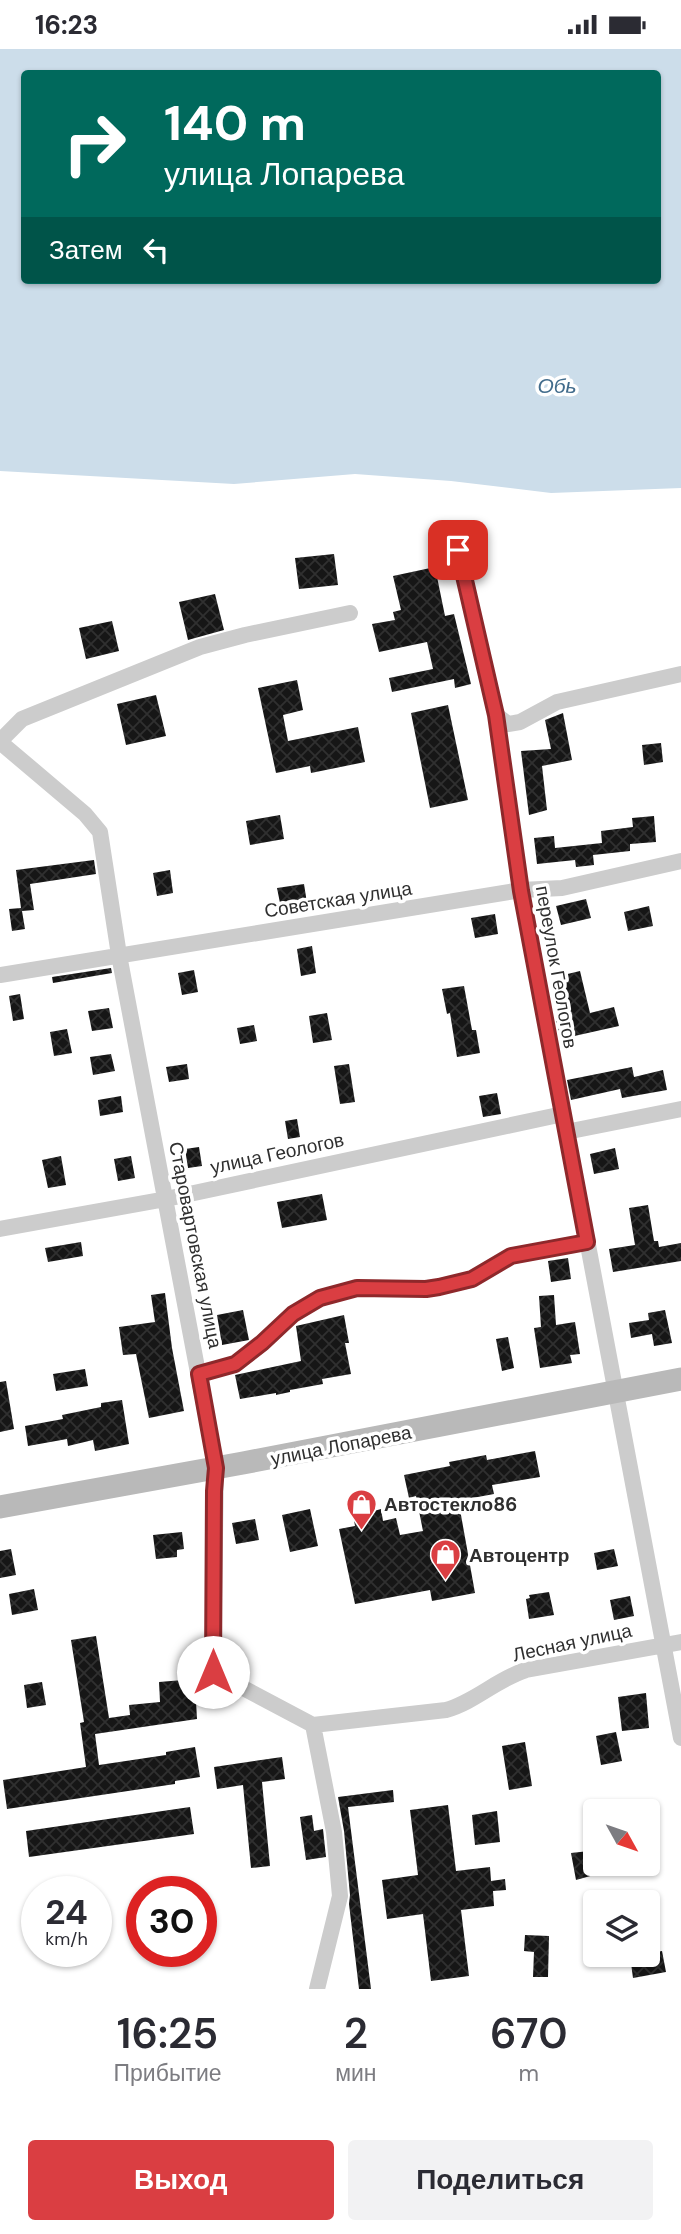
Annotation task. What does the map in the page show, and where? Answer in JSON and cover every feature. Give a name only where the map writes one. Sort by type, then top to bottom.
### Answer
[{"type":"main road","name":"улица Лопарева","points":[[0,1507],[681,1378]]},
{"type":"street","name":"переулок Геологов","points":[[458,550],[496,715],[521,891],[681,1738]]},
{"type":"street","points":[[0,742],[22,719],[200,647],[350,613]]},
{"type":"street","points":[[496,715],[508,724],[520,722],[557,702],[681,674]]},
{"type":"street","name":"Старовартовская улица","points":[[0,742],[85,814],[100,832],[119,955],[216,1468],[213,1672],[313,1725]]},
{"type":"street","name":"Советская улица","points":[[0,975],[521,891],[562,888],[681,861]]},
{"type":"street","points":[[566,1132],[681,1109]]},
{"type":"street","name":"улица Геологов","points":[[0,1229],[166,1199],[563,1114]]},
{"type":"street","points":[[199,1374],[235,1364],[293,1314],[320,1298],[357,1288],[439,1287],[472,1279],[511,1256],[587,1242]]},
{"type":"street","name":"Лесная улица","points":[[313,1725],[446,1710],[460,1706],[512,1674],[681,1642]]},
{"type":"street","points":[[313,1725],[334,1832],[340,1896],[317,1989]]},
{"type":"water","name":"Обь","points":[[0,49],[681,49],[681,488],[551,493],[451,481],[355,474],[234,484],[0,471]]},
{"type":"building","points":[[334,554],[338,585],[299,589],[295,558]]},
{"type":"building","points":[[435,567],[445,616],[454,614],[471,684],[455,688],[454,679],[392,692],[389,678],[433,669],[427,642],[379,652],[372,624],[395,620],[393,612],[401,610],[393,576]]},
{"type":"building","points":[[215,594],[224,630],[188,640],[179,602]]},
{"type":"building","points":[[112,621],[119,651],[86,659],[79,628]]},
{"type":"building","points":[[297,680],[303,710],[283,715],[288,741],[358,727],[365,762],[311,773],[310,766],[276,773],[258,688]]},
{"type":"building","points":[[156,695],[166,736],[126,745],[117,704]]},
{"type":"building","points":[[448,705],[468,800],[430,808],[411,713]]},
{"type":"building","points":[[563,713],[572,760],[542,766],[547,810],[529,815],[521,751],[551,749],[545,720]]},
{"type":"building","points":[[661,743],[663,762],[644,765],[642,745]]},
{"type":"building","points":[[280,815],[284,839],[250,845],[246,821]]},
{"type":"building","points":[[654,816],[656,842],[630,844],[630,851],[593,855],[594,865],[576,867],[575,860],[537,864],[534,838],[554,836],[555,848],[602,843],[601,831],[633,827],[632,818]]},
{"type":"building","points":[[94,860],[96,874],[30,884],[34,910],[22,911],[25,929],[12,931],[9,909],[21,908],[16,870]]},
{"type":"building","points":[[170,870],[173,893],[157,896],[153,873]]},
{"type":"building","points":[[304,884],[307,903],[281,908],[277,888]]},
{"type":"building","points":[[586,899],[591,918],[561,925],[556,906]]},
{"type":"building","points":[[649,906],[653,926],[628,931],[624,912]]},
{"type":"building","points":[[495,914],[498,934],[475,938],[471,918]]},
{"type":"building","points":[[312,946],[316,973],[301,976],[297,949]]},
{"type":"building","points":[[111,968],[112,973],[53,983],[52,977]]},
{"type":"building","points":[[194,970],[198,992],[182,995],[178,973]]},
{"type":"building","points":[[580,971],[590,1013],[614,1007],[619,1026],[561,1039],[556,1020],[565,1018],[555,977]]},
{"type":"building","points":[[464,986],[472,1030],[476,1030],[480,1053],[457,1057],[450,1013],[447,1014],[442,989]]},
{"type":"building","points":[[20,994],[24,1019],[13,1021],[9,996]]},
{"type":"building","points":[[109,1008],[113,1028],[92,1031],[88,1011]]},
{"type":"building","points":[[327,1013],[332,1040],[313,1043],[309,1016]]},
{"type":"building","points":[[254,1025],[257,1041],[240,1044],[237,1028]]},
{"type":"building","points":[[67,1029],[72,1053],[54,1056],[50,1032]]},
{"type":"building","points":[[111,1054],[115,1071],[93,1075],[90,1057]]},
{"type":"building","points":[[187,1064],[189,1079],[169,1082],[166,1067]]},
{"type":"building","points":[[349,1064],[355,1102],[340,1104],[334,1066]]},
{"type":"building","points":[[632,1067],[634,1077],[663,1070],[667,1090],[622,1098],[620,1089],[571,1100],[567,1080]]},
{"type":"building","points":[[497,1093],[501,1114],[483,1117],[479,1096]]},
{"type":"building","points":[[121,1096],[123,1112],[100,1116],[98,1100]]},
{"type":"building","points":[[297,1119],[300,1137],[288,1139],[285,1121]]},
{"type":"building","points":[[199,1147],[202,1166],[188,1168],[185,1149]]},
{"type":"building","points":[[615,1148],[619,1169],[594,1174],[590,1154]]},
{"type":"building","points":[[61,1156],[66,1185],[48,1188],[42,1160]]},
{"type":"building","points":[[131,1156],[135,1178],[118,1181],[114,1159]]},
{"type":"building","points":[[322,1194],[327,1220],[282,1228],[277,1202]]},
{"type":"building","points":[[648,1205],[654,1241],[658,1241],[659,1247],[681,1243],[681,1261],[613,1272],[609,1249],[635,1245],[629,1208]]},
{"type":"building","points":[[81,1242],[83,1256],[48,1262],[45,1248]]},
{"type":"building","points":[[568,1258],[571,1279],[551,1282],[548,1261]]},
{"type":"building","points":[[165,1293],[184,1411],[149,1418],[136,1354],[123,1355],[119,1327],[155,1322],[151,1295]]},
{"type":"building","points":[[554,1295],[556,1325],[575,1322],[580,1354],[570,1355],[572,1363],[540,1368],[534,1328],[541,1327],[539,1296]]},
{"type":"building","points":[[243,1310],[249,1340],[222,1345],[217,1315]]},
{"type":"building","points":[[665,1310],[672,1343],[654,1346],[652,1334],[631,1338],[629,1323],[649,1320],[648,1313]]},
{"type":"building","points":[[344,1315],[349,1343],[345,1343],[351,1374],[322,1379],[323,1384],[290,1392],[240,1399],[235,1375],[301,1361],[296,1326]]},
{"type":"building","points":[[508,1337],[514,1368],[502,1371],[496,1339]]},
{"type":"building","points":[[85,1369],[88,1386],[56,1391],[53,1374]]},
{"type":"building","points":[[6,1381],[14,1429],[0,1432],[0,1382]]},
{"type":"building","points":[[122,1400],[129,1444],[95,1451],[93,1440],[68,1446],[67,1439],[28,1446],[25,1426],[63,1419],[62,1415],[101,1407],[101,1403]]},
{"type":"building","points":[[535,1451],[540,1477],[492,1485],[494,1494],[467,1499],[467,1503],[459,1504],[475,1593],[432,1601],[430,1590],[355,1604],[339,1529],[355,1526],[353,1515],[362,1513],[360,1502],[372,1500],[374,1511],[381,1509],[383,1521],[396,1518],[400,1535],[423,1531],[416,1496],[409,1498],[404,1475],[450,1466],[449,1462],[486,1455],[487,1460]]},
{"type":"building","points":[[310,1509],[318,1546],[290,1552],[282,1515]]},
{"type":"building","points":[[255,1519],[259,1540],[236,1544],[232,1523]]},
{"type":"building","points":[[182,1532],[184,1549],[177,1550],[177,1557],[156,1559],[153,1535]]},
{"type":"building","points":[[11,1549],[16,1575],[0,1578],[0,1551]]},
{"type":"building","points":[[614,1549],[618,1566],[597,1570],[594,1553]]},
{"type":"building","points":[[34,1589],[38,1610],[12,1615],[9,1594]]},
{"type":"building","points":[[549,1592],[554,1615],[529,1619],[526,1599],[530,1598],[529,1595]]},
{"type":"building","points":[[630,1596],[634,1616],[614,1620],[610,1600]]},
{"type":"building","points":[[96,1636],[109,1718],[130,1715],[129,1705],[160,1702],[159,1682],[183,1680],[183,1674],[197,1673],[200,1700],[196,1701],[197,1719],[95,1734],[99,1765],[166,1755],[166,1752],[195,1747],[200,1777],[175,1781],[175,1784],[7,1809],[3,1780],[86,1767],[80,1723],[84,1722],[71,1640]]},
{"type":"building","points":[[42,1682],[46,1705],[27,1708],[24,1685]]},
{"type":"building","points":[[646,1693],[649,1728],[622,1731],[618,1697]]},
{"type":"building","points":[[616,1732],[622,1761],[601,1765],[596,1736]]},
{"type":"building","points":[[525,1742],[532,1786],[509,1790],[502,1746]]},
{"type":"building","points":[[282,1757],[285,1779],[262,1782],[270,1866],[251,1868],[243,1785],[217,1789],[214,1767]]},
{"type":"building","points":[[393,1790],[394,1802],[348,1807],[371,1989],[359,1989],[344,1831],[338,1797]]},
{"type":"building","points":[[448,1805],[456,1871],[490,1867],[491,1881],[505,1879],[506,1890],[493,1891],[494,1906],[461,1910],[469,1976],[431,1981],[423,1914],[387,1919],[382,1880],[418,1875],[410,1810]]},
{"type":"building","points":[[190,1807],[194,1834],[29,1857],[26,1831]]},
{"type":"building","points":[[497,1811],[500,1842],[475,1845],[472,1815]]},
{"type":"building","points":[[312,1815],[314,1831],[323,1829],[326,1857],[306,1860],[300,1817]]},
{"type":"building","points":[[583,1852],[583,1876],[590,1876],[576,1880],[571,1853]]},
{"type":"building","points":[[525,1935],[549,1936],[548,1977],[533,1977],[534,1952],[524,1951]]},
{"type":"building","points":[[660,1951],[666,1972],[633,1978],[632,1967],[660,1967]]},
{"type":"place","name":"Автостекло86","points":[[361,1531]]},
{"type":"place","name":"Автоцентр","points":[[446,1582]]},
{"type":"route","points":[[213,1672],[216,1468],[199,1374],[235,1364],[245,1358],[293,1314],[320,1298],[373,1286],[426,1289],[439,1287],[472,1279],[511,1256],[587,1242],[521,891],[496,715],[458,550]]}]
